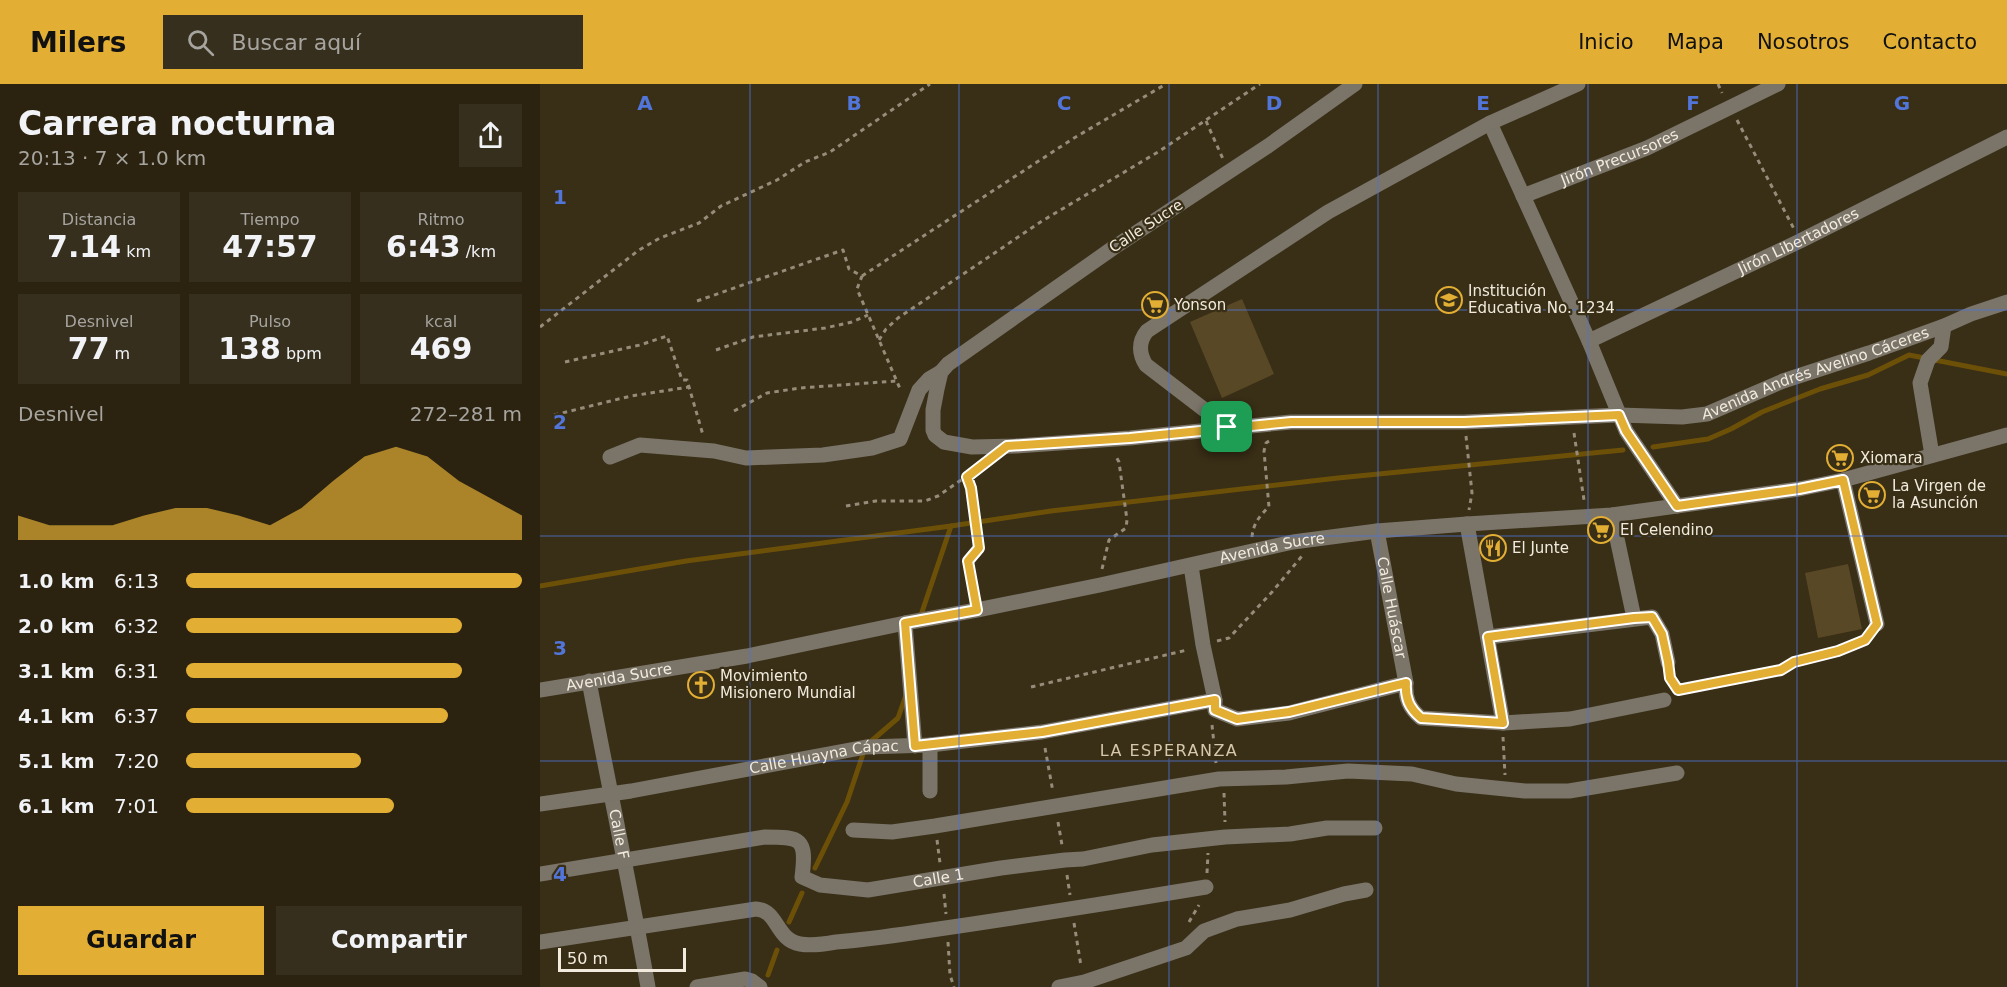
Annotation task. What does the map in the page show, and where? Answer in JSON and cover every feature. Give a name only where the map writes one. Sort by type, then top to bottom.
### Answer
[{"type":"street","name":"Calle Sucre","points":[[714,451],[746,458],[823,455],[872,448],[900,439],[919,390],[948,364],[1113,248],[1355,84]]},
{"type":"street","points":[[1227,427],[1146,365],[1140,351],[1143,336],[1155,325],[1328,212],[1490,123],[1578,84]]},
{"type":"street","name":"Jirón Precursores","points":[[1523,196],[1647,147],[1778,84]]},
{"type":"street","points":[[1490,123],[1589,341],[1626,431],[1677,506]]},
{"type":"street","name":"Jirón Libertadores","points":[[1589,341],[1800,241],[2007,137]]},
{"type":"street","name":"Avenida Andrés Avelino Cáceres","points":[[941,372],[933,410],[933,430],[935,435],[944,442],[961,446],[1007,446],[1130,438],[1291,422],[1464,422],[1619,415],[1668,418],[1707,414],[1783,381],[1869,353],[2007,302]]},
{"type":"street","points":[[1932,455],[1920,388],[1921,378],[1933,355],[1941,347],[1944,326]]},
{"type":"street","name":"Avenida Sucre","points":[[540,690],[747,656],[1191,566],[1293,542],[1377,531],[1612,515],[1799,489],[1843,480],[2007,435]]},
{"type":"street","points":[[610,457],[640,446],[670,446],[714,451]]},
{"type":"street","points":[[1843,480],[1877,624]]},
{"type":"street","points":[[1612,515],[1634,618]]},
{"type":"street","points":[[1467,524],[1503,723],[1570,719],[1664,700]]},
{"type":"street","name":"Calle Huáscar","points":[[1377,531],[1406,683],[1405,696],[1413,711],[1421,718],[1503,723]]},
{"type":"street","points":[[1191,566],[1215,710],[1237,719],[1289,712],[1406,683]]},
{"type":"street","points":[[1488,637],[1652,617],[1662,634],[1668,662]]},
{"type":"street","points":[[905,623],[930,791]]},
{"type":"street","name":"Calle F","points":[[590,681],[610,795],[626,860],[648,987]]},
{"type":"street","name":"Calle Huayna Cápac","points":[[540,804],[610,795],[866,747],[922,746],[1042,732],[1215,700]]},
{"type":"street","points":[[853,830],[892,832],[1219,779],[1286,777],[1348,771],[1412,774],[1456,783],[1525,791],[1569,791],[1677,773]]},
{"type":"street","name":"Calle 1","points":[[540,874],[765,837],[788,837],[803,846],[805,858],[802,877],[820,885],[868,890],[1083,859],[1152,845],[1225,837],[1290,834],[1327,828],[1375,828]]},
{"type":"street","points":[[540,942],[761,909],[769,914],[786,939],[800,944],[817,944],[879,938],[1072,910],[1206,887]]},
{"type":"street","points":[[1059,987],[1084,982],[1186,948],[1204,931],[1237,919],[1290,910],[1366,890]]},
{"type":"street","points":[[697,987],[745,979],[760,987]]},
{"type":"path","points":[[540,327],[639,250],[660,238],[699,223],[721,206],[777,180],[805,162],[830,152],[901,106],[930,84]]},
{"type":"path","points":[[901,392],[857,289],[862,276],[1074,138],[1166,84]]},
{"type":"path","points":[[879,340],[885,329],[898,318],[1016,239],[1158,152],[1260,84]]},
{"type":"path","points":[[1718,84],[1724,96]]},
{"type":"path","points":[[1735,118],[1793,227]]},
{"type":"path","points":[[1205,121],[1229,171]]},
{"type":"path","points":[[697,301],[843,250],[849,269],[862,276]]},
{"type":"path","points":[[716,350],[753,337],[825,328],[852,322],[868,315]]},
{"type":"path","points":[[565,362],[640,345],[667,336],[682,380],[687,380],[702,435],[711,433],[714,451]]},
{"type":"path","points":[[734,411],[767,393],[800,388],[896,381]]},
{"type":"path","points":[[554,415],[631,396],[689,387]]},
{"type":"path","points":[[1574,432],[1588,517]]},
{"type":"path","points":[[1466,438],[1472,493]]},
{"type":"path","points":[[846,506],[876,501],[925,501],[938,496],[967,477],[1007,446]]},
{"type":"path","points":[[1251,551],[1253,530],[1260,515],[1269,507],[1266,461]]},
{"type":"path","points":[[1100,585],[1102,562],[1110,540],[1126,528],[1127,520],[1119,462]]},
{"type":"path","points":[[967,477],[971,488],[979,548],[968,561],[977,610]]},
{"type":"path","points":[[1668,662],[1670,678],[1678,690],[1781,670],[1794,662],[1838,651],[1865,640],[1877,624]]},
{"type":"path","points":[[1503,723],[1505,789]]},
{"type":"path","points":[[934,826],[943,878],[950,975],[954,987]]},
{"type":"shaded area","points":[[1242,299],[1274,374],[1222,398],[1190,322]]},
{"type":"shaded area","points":[[1848,564],[1862,629],[1818,638],[1805,573]]},
{"type":"waterway","points":[[1653,447],[1708,439],[1762,412],[1820,389],[1868,375],[1909,355],[2007,374]]},
{"type":"waterway","points":[[540,586],[686,561],[1051,511],[1338,478],[1623,450]]},
{"type":"waterway","points":[[920,618],[951,526]]},
{"type":"waterway","points":[[869,743],[898,718],[906,695]]},
{"type":"waterway","points":[[815,868],[847,802],[864,751]]},
{"type":"waterway","points":[[789,922],[802,893]]},
{"type":"waterway","points":[[768,975],[777,950]]},
{"type":"place","name":"Institución Educativa No. 1234","points":[[1449,300]]},
{"type":"place","name":"Yonson","points":[[1155,305]]},
{"type":"place","name":"Xiomara","points":[[1840,458]]},
{"type":"place","name":"La Virgen de la Asunción","points":[[1872,495]]},
{"type":"place","name":"El Celendino","points":[[1601,530]]},
{"type":"place","name":"El Junte","points":[[1493,548]]},
{"type":"place","name":"Movimiento Misionero Mundial","points":[[701,685]]},
{"type":"district","name":"LA ESPERANZA","points":[[1169,750]]},
{"type":"route","points":[[1619,415],[1626,431],[1677,506],[1799,489],[1843,480],[1877,624],[1865,640],[1838,651],[1794,662],[1781,670],[1678,690],[1670,678],[1662,634],[1652,617],[1488,637],[1503,723],[1421,718],[1413,711],[1405,696],[1406,683],[1289,712],[1237,719],[1215,710],[1215,700],[1042,732],[915,746],[905,623],[977,610],[968,561],[979,548],[971,488],[967,477],[1007,446],[1130,438],[1227,427],[1291,422],[1464,422],[1619,415]]}]
